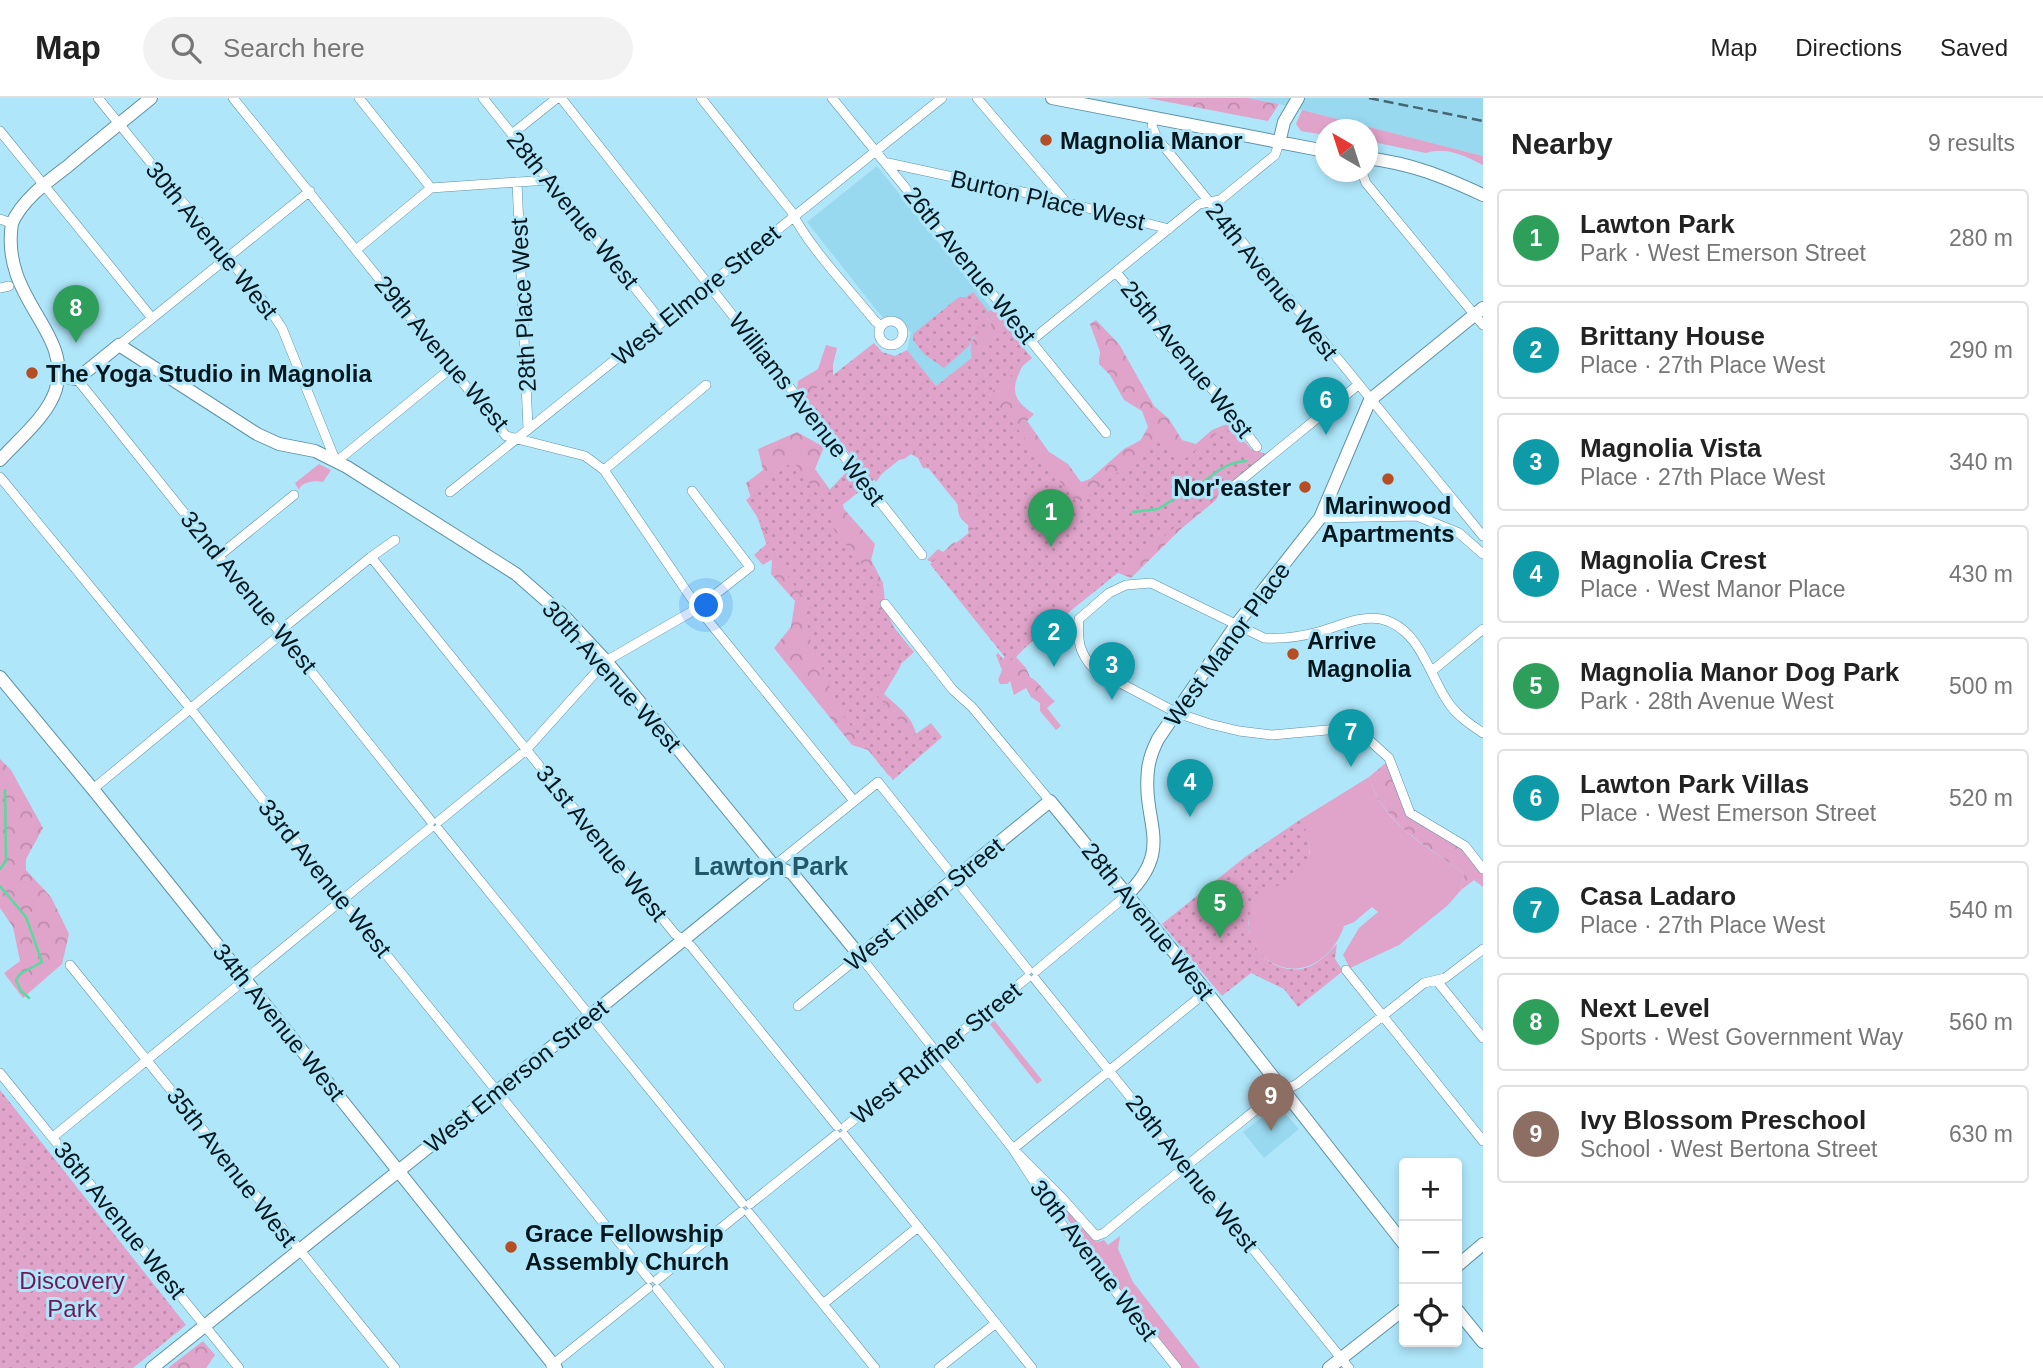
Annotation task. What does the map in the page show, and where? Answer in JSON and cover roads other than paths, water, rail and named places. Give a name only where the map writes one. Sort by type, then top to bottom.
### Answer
[{"type":"street","name":"30th Avenue West","points":[[98,98],[282,328],[336,462],[435,521],[516,574],[565,617],[606,661],[774,866],[792,873],[860,956],[1013,1149],[1061,1223],[1177,1368]]},
{"type":"street","points":[[0,460],[49,403],[56,390],[58,376],[57,361],[49,345],[4,287],[6,221],[44,185],[151,98]]},
{"type":"street","name":"29th Avenue West","points":[[233,98],[506,436],[585,456],[604,470],[698,608],[854,801]]},
{"type":"street","points":[[359,98],[431,188]]},
{"type":"street","name":"28th Avenue West","points":[[483,98],[662,322]]},
{"type":"street","points":[[512,134],[559,98]]},
{"type":"street","name":"Williams Avenue West","points":[[559,98],[922,555]]},
{"type":"street","points":[[701,98],[881,326]]},
{"type":"street","name":"26th Avenue West","points":[[832,98],[1106,433]]},
{"type":"street","name":"West Elmore Street","points":[[450,492],[942,98]]},
{"type":"street","points":[[977,98],[1066,202]]},
{"type":"street","points":[[1052,98],[1315,148]]},
{"type":"street","points":[[1032,340],[1199,204],[1220,200],[1275,155],[1284,122],[1298,98]]},
{"type":"street","name":"24th Avenue West","points":[[1154,118],[1152,126],[1157,138],[1483,536]]},
{"type":"street","points":[[0,131],[152,318]]},
{"type":"street","points":[[1378,159],[1422,169],[1483,195]]},
{"type":"street","name":"Burton Place West","points":[[887,162],[1066,202],[1169,229]]},
{"type":"street","points":[[356,250],[431,188],[548,180]]},
{"type":"street","name":"28th Place West","points":[[517,182],[528,428]]},
{"type":"street","points":[[1366,182],[1480,316],[1370,400]]},
{"type":"street","points":[[58,376],[77,379],[310,191]]},
{"type":"street","name":"25th Avenue West","points":[[1116,272],[1151,315],[1159,332],[1182,361],[1213,390],[1257,447]]},
{"type":"street","points":[[119,345],[257,434],[315,452],[336,462],[450,369]]},
{"type":"street","name":"32nd Avenue West","points":[[77,379],[434,825],[875,1368]]},
{"type":"street","points":[[604,470],[706,385]]},
{"type":"street","points":[[1229,490],[1358,385]]},
{"type":"street","name":"West Manor Place","points":[[1127,895],[1140,883],[1153,856],[1154,826],[1147,781],[1150,756],[1158,739],[1237,625],[1320,518],[1370,400]]},
{"type":"street","name":"33rd Avenue West","points":[[0,477],[190,708],[720,1368]]},
{"type":"street","points":[[53,1137],[526,750],[606,661],[698,608],[750,567],[692,491]]},
{"type":"street","points":[[220,555],[294,495]]},
{"type":"street","points":[[1320,518],[1418,516],[1459,534],[1482,556]]},
{"type":"street","points":[[93,789],[371,557],[395,540]]},
{"type":"street","name":"31st Avenue West","points":[[371,557],[675,934],[691,946],[1032,1368]]},
{"type":"street","points":[[1483,733],[1451,707],[1409,636],[1395,625],[1380,619],[1346,622],[1318,632],[1278,639],[1264,638],[1151,583],[1137,583],[1110,593],[1079,619],[1079,646],[1094,669],[1177,713],[1239,731],[1272,735],[1338,729],[1368,739],[1389,758],[1410,813],[1465,846],[1483,869]]},
{"type":"street","name":"28th Avenue West","points":[[885,604],[953,690],[972,707],[1051,801],[1206,992],[1399,1238]]},
{"type":"street","points":[[1432,671],[1483,629]]},
{"type":"street","name":"34th Avenue West","points":[[0,677],[93,789],[553,1367]]},
{"type":"street","name":"29th Avenue West","points":[[878,782],[1345,1363]]},
{"type":"street","name":"West Emerson Street","points":[[152,1368],[878,782]]},
{"type":"street","name":"West Tilden Street","points":[[798,1006],[1051,801]]},
{"type":"street","name":"West Ruffner Street","points":[[553,1367],[1127,895]]},
{"type":"street","points":[[1187,1166],[1274,1095],[1297,1084],[1424,983],[1437,981],[1454,972],[1483,949]]},
{"type":"street","name":"35th Avenue West","points":[[70,965],[395,1368]]},
{"type":"street","points":[[1346,970],[1483,1141]]},
{"type":"street","points":[[1437,981],[1483,1038]]},
{"type":"street","points":[[1013,1149],[1206,992]]},
{"type":"street","name":"36th Avenue West","points":[[0,1073],[239,1368]]},
{"type":"street","name":"30th Avenue West","points":[[1013,1149],[1096,1236],[1104,1233],[1187,1166]]},
{"type":"street","points":[[823,1304],[918,1227]]},
{"type":"street","points":[[1462,1262],[1483,1244]]},
{"type":"street","points":[[1329,1368],[1345,1363],[1399,1314]]},
{"type":"street","points":[[1462,1316],[1483,1342]]},
{"type":"street","points":[[939,1368],[996,1323]]},
{"type":"waterway","points":[[1199,486],[1226,466],[1246,461]]},
{"type":"waterway","points":[[1133,512],[1158,509],[1187,491]]},
{"type":"waterway","points":[[0,869],[6,861],[5,790]]},
{"type":"waterway","points":[[0,886],[26,917],[42,962],[20,974],[16,980],[21,991],[29,998]]},
{"type":"railway","points":[[1369,98],[1483,121]]},
{"type":"place","name":"Magnolia Manor","points":[[1046,140]]},
{"type":"place","name":"Next Level","points":[[76,343]]},
{"type":"place","name":"The Yoga Studio in Magnolia","points":[[32,373]]},
{"type":"place","name":"Lawton Park Villas","points":[[1326,435]]},
{"type":"place","name":"Marinwood Apartments","points":[[1388,479]]},
{"type":"place","name":"Nor'easter","points":[[1305,487]]},
{"type":"place","name":"Lawton Park","points":[[1051,547]]},
{"type":"place","name":"Arrive Magnolia","points":[[1293,654]]},
{"type":"place","name":"Brittany House","points":[[1054,667]]},
{"type":"place","name":"Magnolia Vista","points":[[1112,700]]},
{"type":"place","name":"Casa Ladaro","points":[[1351,767]]},
{"type":"place","name":"Magnolia Crest","points":[[1190,817]]},
{"type":"place","name":"Magnolia Manor Dog Park","points":[[1220,938]]},
{"type":"place","name":"Ivy Blossom Preschool","points":[[1271,1131]]},
{"type":"place","name":"Grace Fellowship Assembly Church","points":[[511,1247]]},
{"type":"district","name":"Lawton Park","points":[[771,866]]},
{"type":"park label","name":"Discovery Park","points":[[72,1294]]}]
